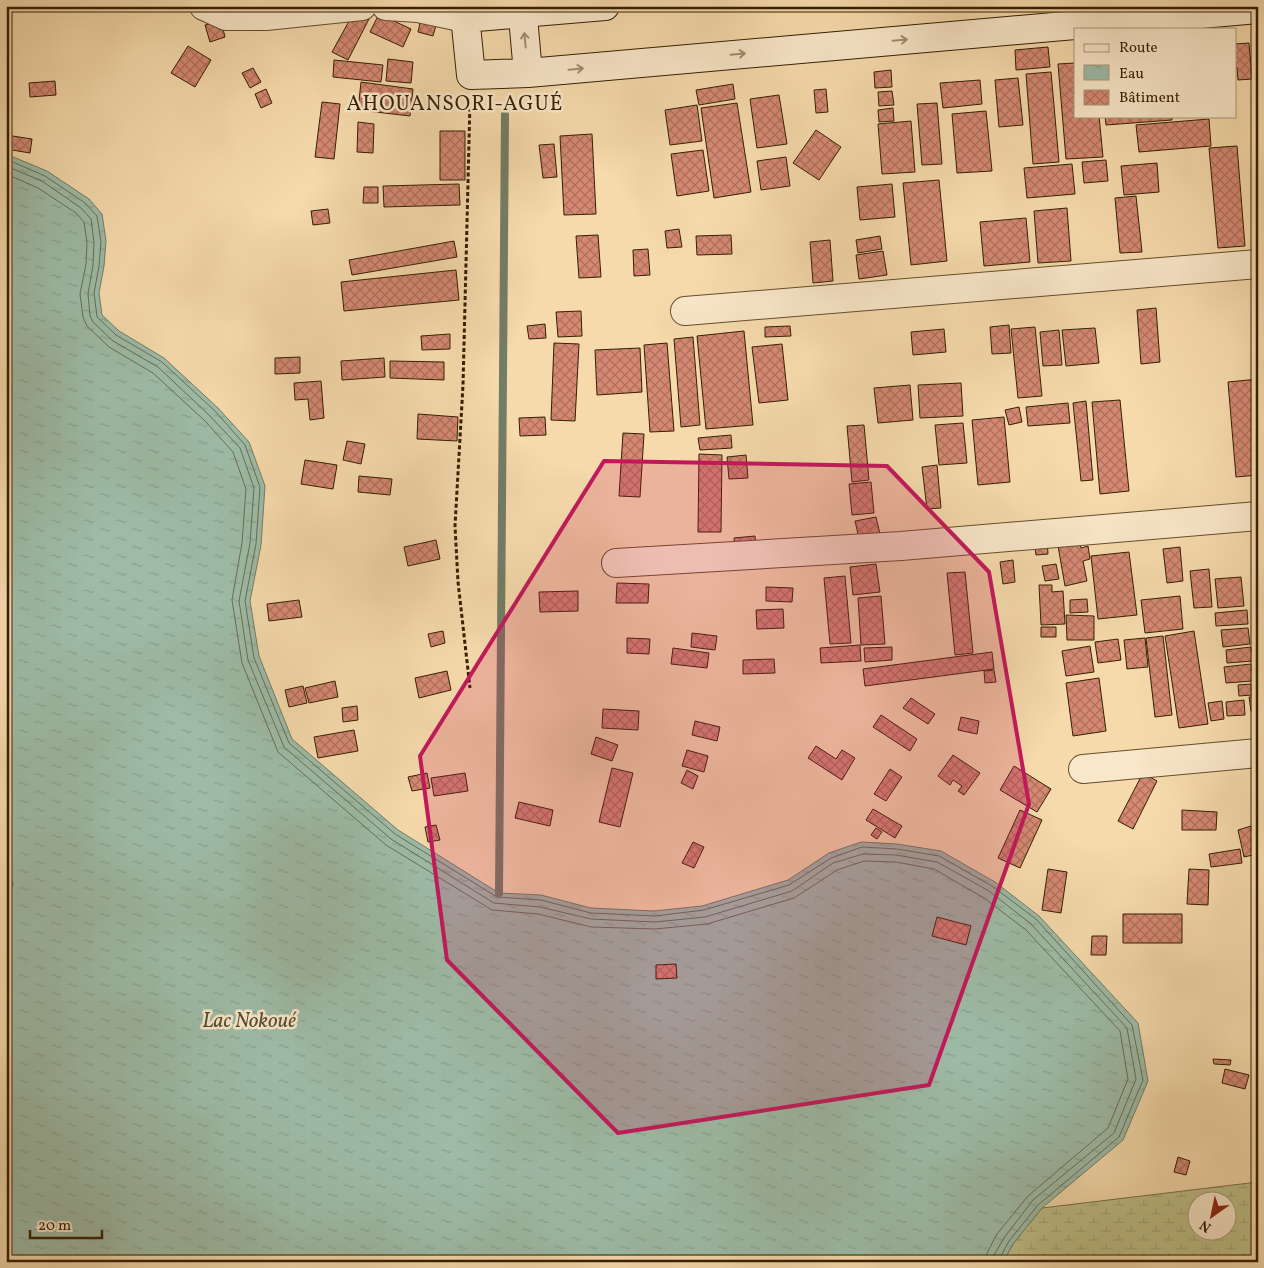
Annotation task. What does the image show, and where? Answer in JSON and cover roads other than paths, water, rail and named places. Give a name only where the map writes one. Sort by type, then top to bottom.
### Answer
[{"type":"street","points":[[204,6],[226,16],[266,16],[362,6]]},
{"type":"street","points":[[386,6],[466,14],[605,6]]},
{"type":"street","points":[[466,14],[470,75],[521,73],[1254,8]]},
{"type":"street","points":[[519,11],[521,73]]},
{"type":"street","points":[[685,311],[1258,264]]},
{"type":"street","points":[[616,563],[901,546],[1258,516]]},
{"type":"street","points":[[1083,769],[1258,753]]},
{"type":"water","name":"Lac Nokoué","points":[[6,154],[47,171],[89,199],[102,214],[106,241],[99,293],[102,315],[119,331],[164,358],[218,408],[249,442],[265,486],[261,545],[250,601],[259,656],[292,739],[398,830],[499,893],[541,895],[591,908],[654,911],[702,906],[788,880],[829,853],[861,842],[897,844],[941,851],[995,882],[1039,916],[1138,1023],[1148,1081],[1123,1140],[1042,1208],[1013,1244],[1003,1262],[6,1262]]},
{"type":"waterway","points":[[499,893],[505,115]]},
{"type":"district","name":"AHOUANSORI-AGUÉ","points":[[455,103]]}]
